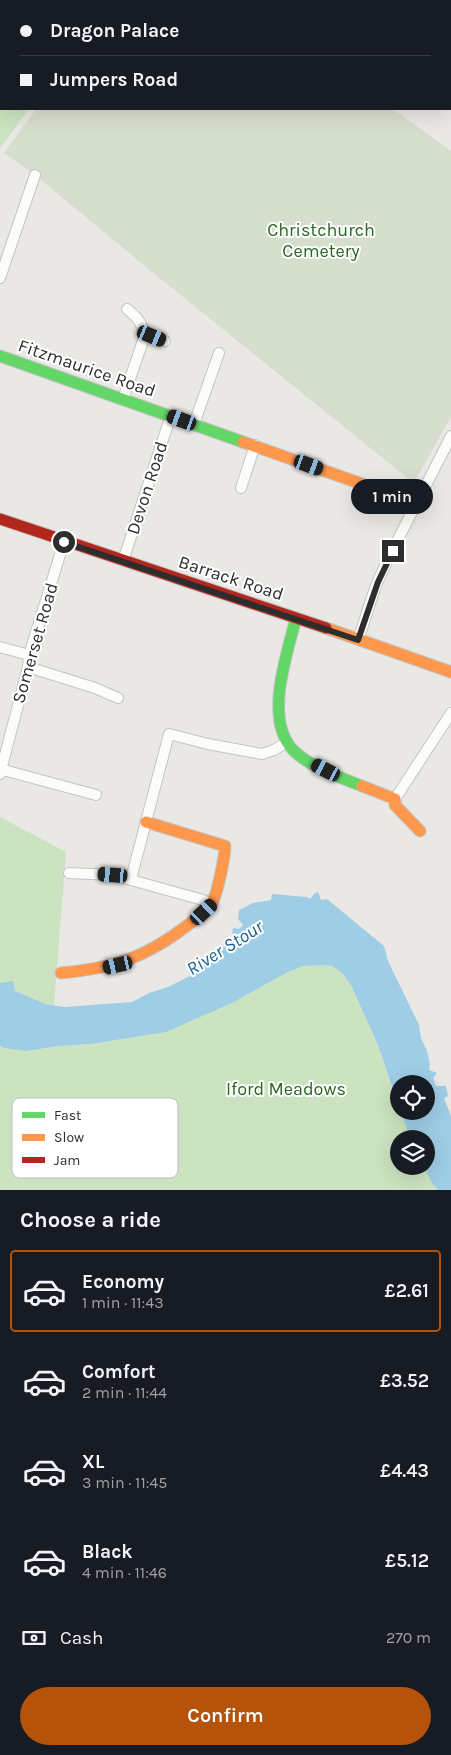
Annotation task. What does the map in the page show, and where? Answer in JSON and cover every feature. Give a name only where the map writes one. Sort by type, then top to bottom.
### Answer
[{"type":"street","points":[[0,278],[35,175]]},
{"type":"street","points":[[123,399],[145,335],[143,326],[137,317],[127,309]]},
{"type":"street","points":[[145,335],[166,341]]},
{"type":"street","points":[[194,424],[219,353]]},
{"type":"street","name":"Fitzmaurice Road","points":[[0,356],[416,502]]},
{"type":"street","name":"Devon Road","points":[[123,561],[171,415]]},
{"type":"street","points":[[358,640],[378,582],[416,502],[427,485],[451,436]]},
{"type":"street","points":[[241,488],[255,445]]},
{"type":"street","name":"Barrack Road","points":[[0,519],[451,672]]},
{"type":"street","name":"Somerset Road","points":[[0,771],[28,667],[29,655],[64,542]]},
{"type":"street","points":[[296,618],[279,699],[280,721],[287,742],[306,761],[396,798]]},
{"type":"street","points":[[0,647],[29,655]]},
{"type":"street","points":[[28,667],[95,688],[118,698]]},
{"type":"street","points":[[420,831],[395,805],[396,798],[451,713]]},
{"type":"street","points":[[131,879],[169,734],[262,754],[274,750],[287,742]]},
{"type":"street","points":[[0,771],[96,795]]},
{"type":"street","points":[[61,973],[97,970],[134,959],[173,936],[195,920],[212,904],[225,846],[146,822]]},
{"type":"street","points":[[69,873],[113,875],[212,904]]},
{"type":"green space","points":[[0,110],[28,110],[0,148]]},
{"type":"green space","name":"Christchurch Cemetery","points":[[35,110],[394,110],[451,151],[451,417],[415,481],[410,480],[35,175],[4,153]]},
{"type":"green space","points":[[0,817],[66,852],[54,1005],[46,1004],[15,991],[13,982],[0,983]]},
{"type":"green space","name":"Iford Meadows","points":[[303,966],[333,966],[342,973],[352,987],[378,1045],[390,1083],[390,1120],[404,1120],[407,1130],[390,1130],[390,1175],[428,1175],[438,1190],[0,1190],[0,1046],[26,1051],[123,1039],[234,1002],[286,973]]},
{"type":"water","name":"River Stour","points":[[318,892],[321,900],[327,899],[384,946],[388,961],[419,1025],[421,1038],[430,1064],[429,1070],[437,1073],[435,1076],[390,1075],[390,1081],[378,1045],[352,987],[342,973],[333,966],[322,965],[303,966],[286,973],[234,1002],[166,1032],[91,1044],[26,1051],[0,1046],[0,983],[13,981],[15,991],[46,1004],[64,1007],[132,1002],[198,972],[197,962],[213,950],[227,946],[232,937],[233,928],[239,929],[243,925],[238,919],[239,910],[253,903],[271,900],[272,894],[307,897],[310,899]]},
{"type":"water","points":[[435,1083],[436,1086],[446,1086],[448,1096],[444,1098],[451,1116],[451,1190],[438,1190],[428,1175],[435,1175],[435,1130],[407,1130],[404,1120],[435,1120]]},
{"type":"traffic: fast","points":[[0,356],[243,442]]},
{"type":"traffic: fast","points":[[296,618],[280,687],[280,722],[285,738],[294,751],[309,762],[326,772],[362,786]]},
{"type":"traffic: slow","points":[[243,442],[416,503]]},
{"type":"traffic: slow","points":[[326,628],[451,672]]},
{"type":"traffic: slow","points":[[362,786],[395,799],[395,805],[420,831]]},
{"type":"traffic: slow","points":[[61,973],[97,968],[143,953],[172,936],[203,914],[211,905],[216,894],[225,846],[146,822]]},
{"type":"traffic: jam","points":[[0,519],[326,628]]},
{"type":"route","points":[[64,542],[358,640],[378,582],[393,551]]}]
